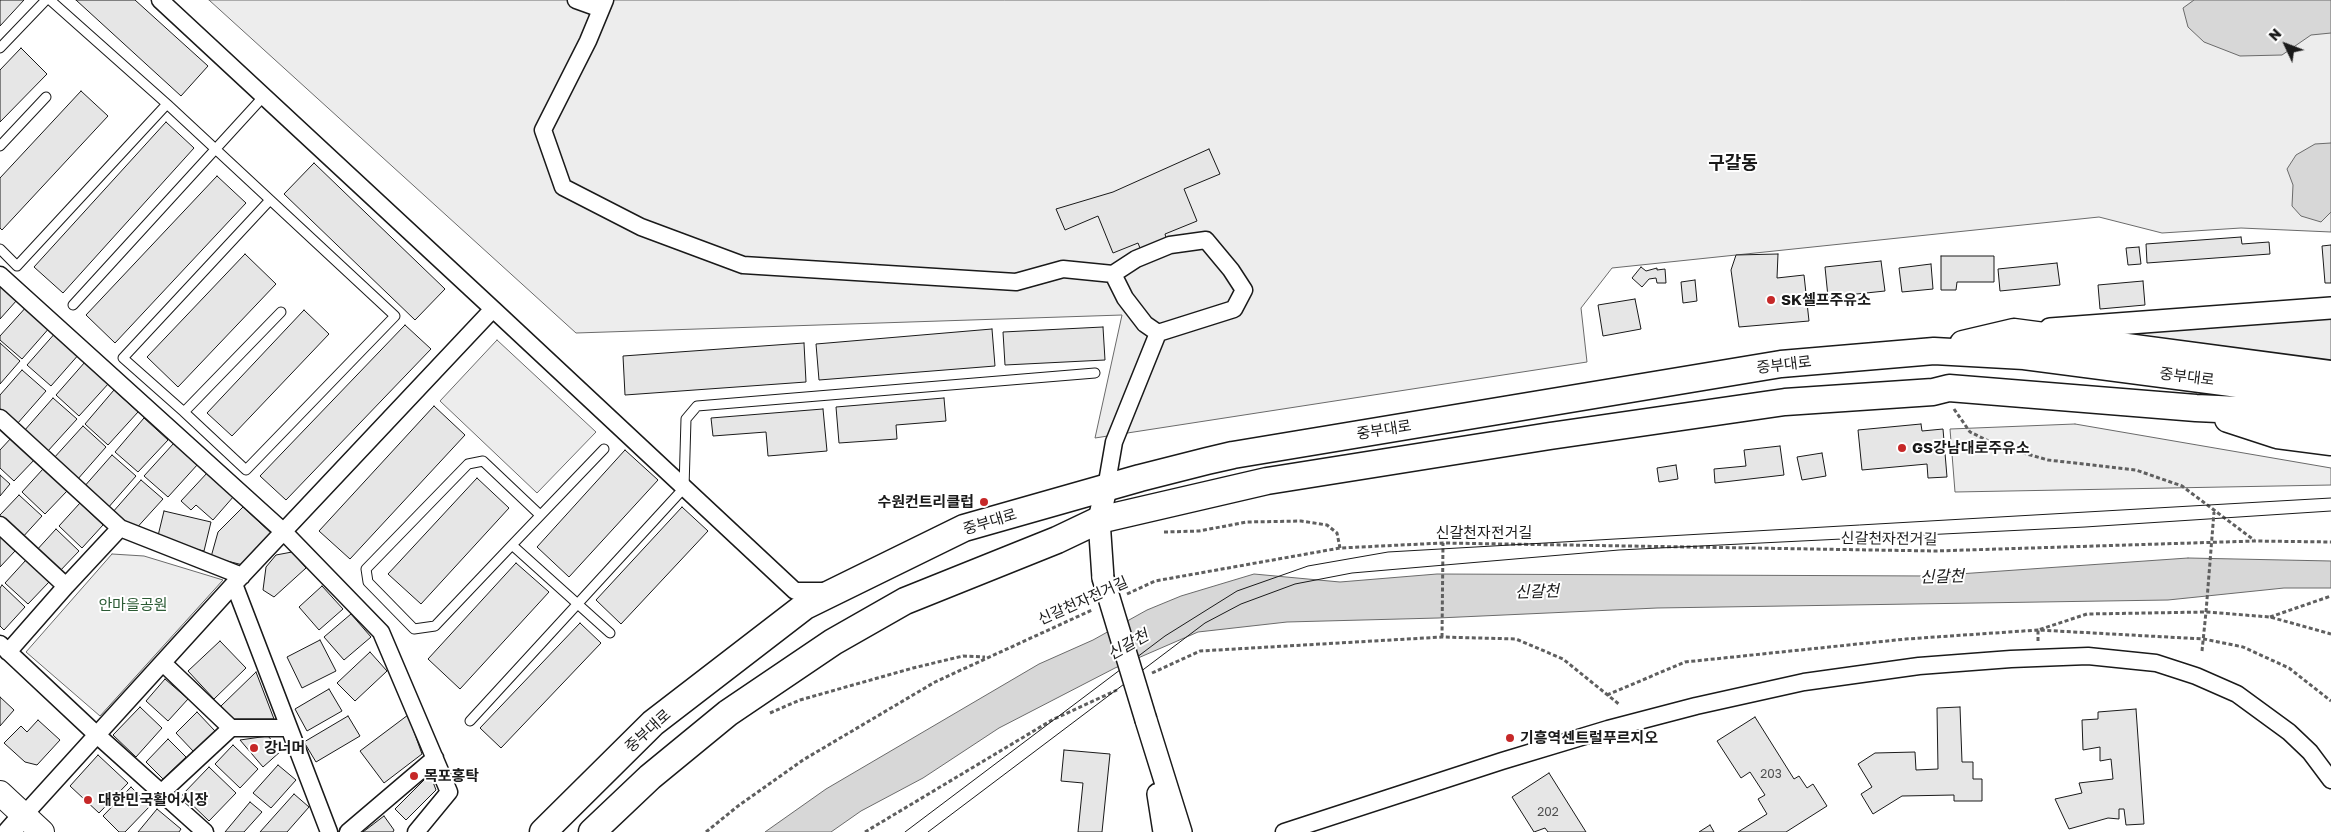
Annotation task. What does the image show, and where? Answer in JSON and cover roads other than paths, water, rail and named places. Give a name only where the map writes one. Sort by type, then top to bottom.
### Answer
[{"type":"main road","points":[[1934,352],[2014,332],[2331,374]]},
{"type":"main road","name":"중부대로","points":[[543,832],[653,723],[805,606],[964,528],[1233,455],[1782,364],[1934,352],[2024,356],[2331,396]]},
{"type":"main road","name":"중부대로","points":[[592,832],[650,777],[728,713],[833,642],[904,601],[1057,540],[1099,520],[1267,481],[1550,436],[1785,402],[1933,392],[1949,388],[2196,408],[2282,412],[2331,419]]},
{"type":"main road","points":[[2196,408],[2277,435],[2331,442]]},
{"type":"main road","points":[[0,793],[16,824],[42,832]]},
{"type":"street","points":[[160,0],[795,591],[836,590]]},
{"type":"street","points":[[576,0],[603,4],[588,41],[543,130],[563,187],[641,226],[743,265],[1016,282],[1063,269],[1113,274],[1136,259],[1170,245],[1206,240],[1231,270],[1244,290],[1234,309],[1158,333]]},
{"type":"street","points":[[1113,274],[1125,298],[1145,324],[1158,333]]},
{"type":"street","points":[[0,275],[285,533],[381,632],[450,792],[416,832]]},
{"type":"street","points":[[2014,332],[2331,308]]},
{"type":"street","points":[[16,824],[238,580],[285,533],[493,309]]},
{"type":"street","points":[[1158,333],[1114,442],[1099,520],[1103,578],[1181,832]]},
{"type":"street","points":[[0,418],[120,528],[238,580],[289,728],[329,832]]},
{"type":"street","points":[[0,525],[66,586]]},
{"type":"street","points":[[120,528],[4,648],[205,832]]},
{"type":"street","points":[[772,631],[795,591]]},
{"type":"street","points":[[1284,832],[1511,758],[1608,729],[1696,706],[1804,682],[1919,666],[2011,659],[2088,656],[2156,663],[2196,676],[2237,694],[2283,727],[2310,752],[2331,780]]},
{"type":"street","points":[[163,663],[231,728]]},
{"type":"street","points":[[1146,720],[1164,832]]},
{"type":"street","points":[[161,793],[231,728],[289,728]]},
{"type":"street","points":[[348,832],[435,758]]},
{"type":"lane","points":[[0,48],[48,0],[167,104],[395,316],[246,470],[123,358],[270,200]]},
{"type":"lane","points":[[72,304],[264,96]]},
{"type":"lane","points":[[0,146],[46,97]]},
{"type":"lane","points":[[0,249],[18,266],[167,104]]},
{"type":"lane","points":[[184,412],[281,312]]},
{"type":"lane","points":[[470,720],[684,488],[686,419],[697,406],[1095,373]]},
{"type":"lane","points":[[540,515],[483,461],[468,464],[366,569],[368,582],[414,629],[435,626],[604,449]]},
{"type":"lane","points":[[512,545],[610,633]]},
{"type":"water","points":[[2194,0],[2331,0],[2331,33],[2311,35],[2282,55],[2240,56],[2204,42],[2188,27],[2183,8]]},
{"type":"water","points":[[2331,143],[2331,212],[2321,222],[2301,216],[2292,206],[2293,185],[2287,169],[2296,155],[2315,144]]},
{"type":"water","name":"신갈천","points":[[2188,558],[2331,561],[2331,588],[2284,588],[2168,600],[1657,608],[1438,618],[1287,622],[1198,632],[1115,668],[999,728],[923,778],[861,811],[831,832],[765,832],[826,789],[1039,664],[1093,640],[1147,610],[1181,596],[1254,574],[1340,582],[1437,574],[1930,576]]},
{"type":"tram line","points":[[905,832],[1165,636],[1237,591],[1308,566],[1388,552],[2331,498]]},
{"type":"tram line","points":[[928,832],[1205,623],[1241,604],[1295,584],[1352,573],[1619,550],[2085,527],[2331,511]]},
{"type":"place","name":"SK셀프주유소","points":[[1771,300]]},
{"type":"place","name":"GS강남대로주유소","points":[[1902,448]]},
{"type":"place","name":"수원컨트리클럽","points":[[984,502]]},
{"type":"place","name":"기흥역센트럴푸르지오","points":[[1510,738]]},
{"type":"place","name":"강너머","points":[[254,748]]},
{"type":"place","name":"목포홍탁","points":[[414,776]]},
{"type":"place","name":"대한민국활어시장","points":[[88,800]]},
{"type":"district","name":"구갈동","points":[[1733,163]]},
{"type":"park label","name":"안마을공원","points":[[133,605]]}]
